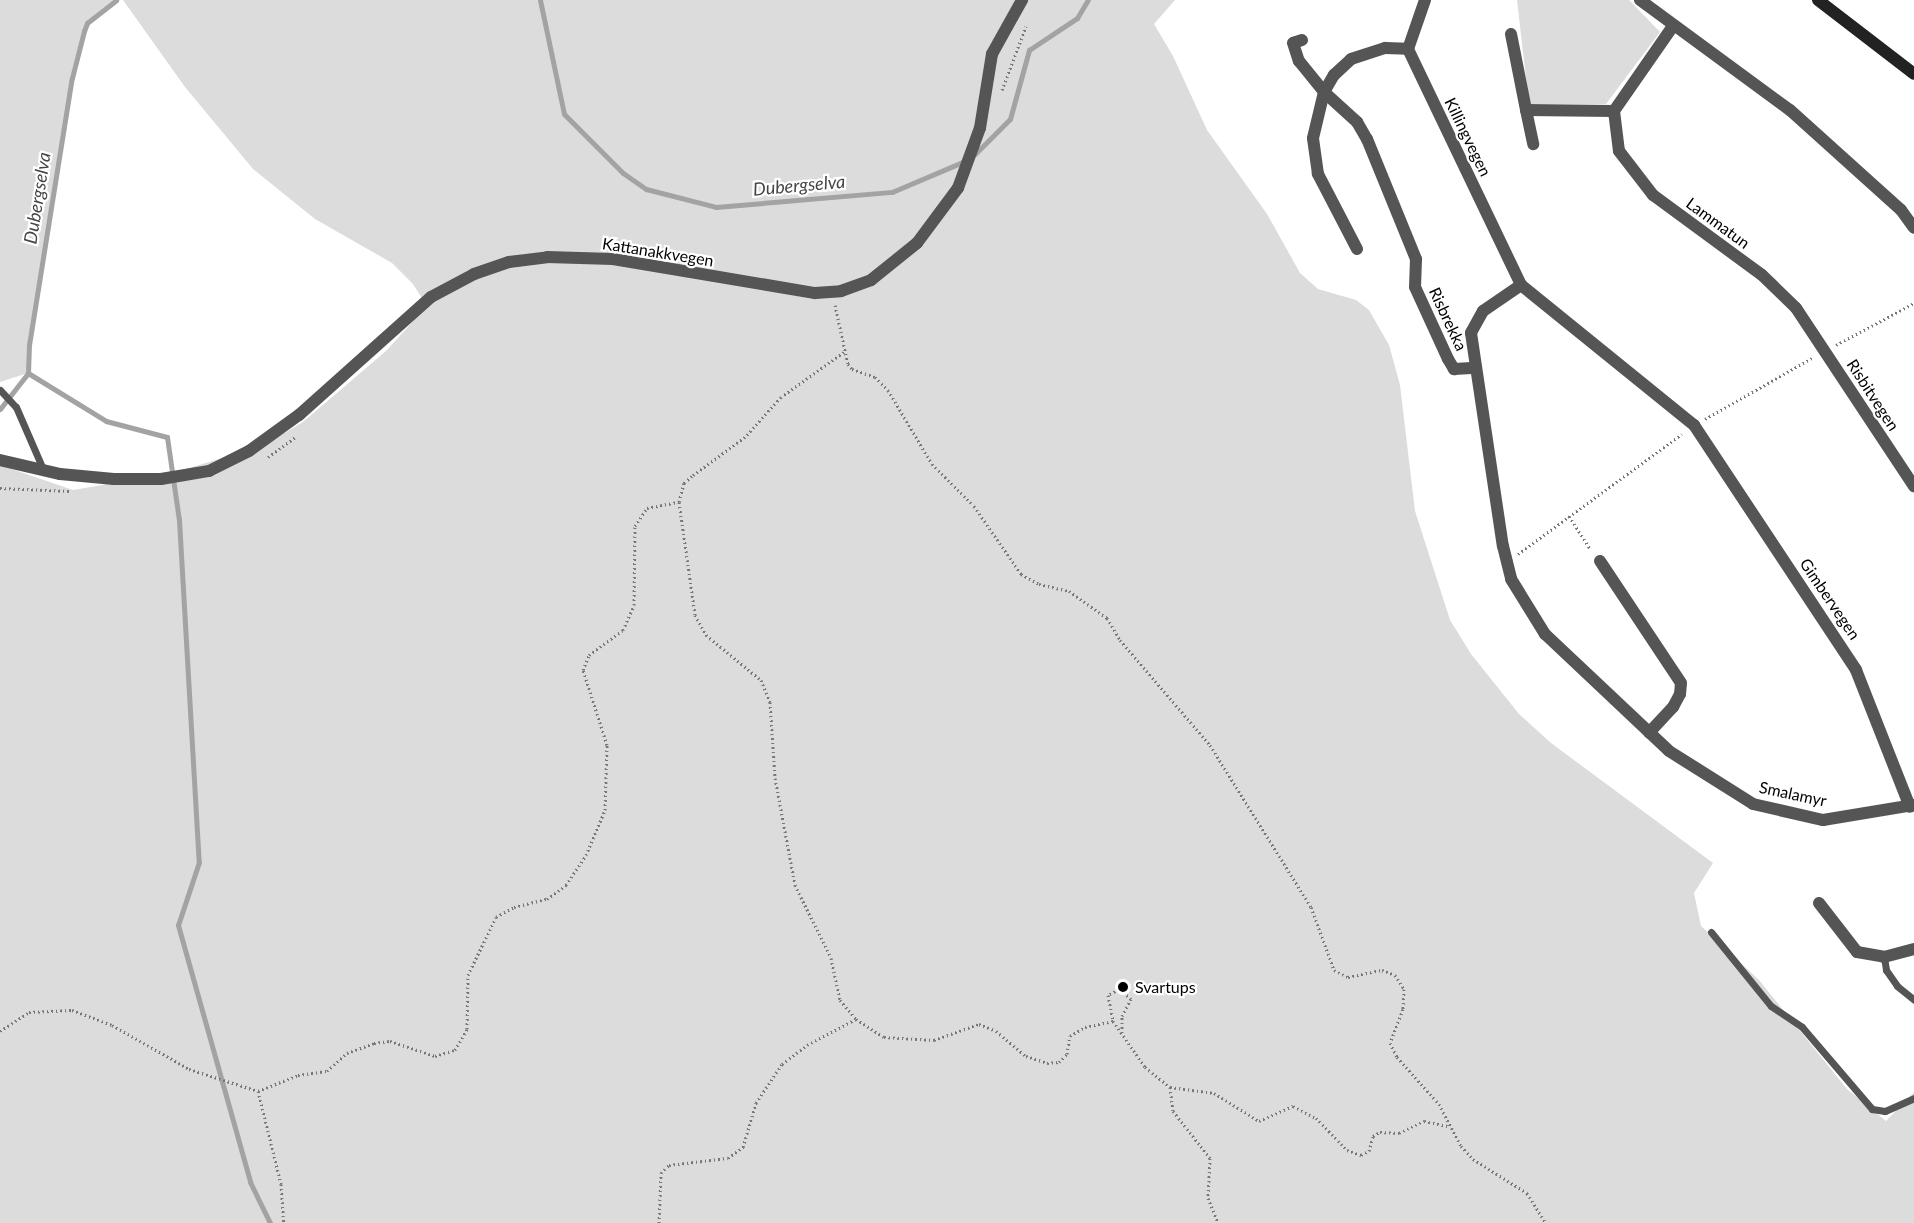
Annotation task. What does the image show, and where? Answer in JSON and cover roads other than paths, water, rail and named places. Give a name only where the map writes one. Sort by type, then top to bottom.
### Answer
[{"type":"main road","points":[[1818,0],[1914,74]]},
{"type":"street","name":"Kattanakkvegen","points":[[0,460],[114,480],[162,479],[209,471],[228,462],[299,415],[431,297],[474,274],[509,262],[547,257],[613,259],[815,293],[841,291],[871,280],[918,243],[958,188],[980,128],[992,54],[1022,0]]},
{"type":"street","points":[[1357,249],[1318,174],[1312,138],[1324,92],[1334,75],[1351,59],[1385,48],[1408,49],[1425,0]]},
{"type":"street","points":[[1640,0],[1790,110],[1901,210],[1914,228]]},
{"type":"street","points":[[1526,110],[1614,111],[1673,26]]},
{"type":"street","points":[[1511,34],[1533,144]]},
{"type":"street","name":"Risbrekka","points":[[1302,40],[1293,43],[1299,61],[1324,92],[1357,122],[1367,140],[1416,259],[1415,287],[1448,359],[1454,369],[1476,368],[1507,562]]},
{"type":"street","name":"Killingvegen","points":[[1408,49],[1521,285],[1694,425]]},
{"type":"street","name":"Lammatun","points":[[1614,111],[1619,151],[1653,195],[1762,275],[1796,308],[1825,351]]},
{"type":"street","points":[[1476,368],[1471,333],[1475,321],[1521,285]]},
{"type":"street","name":"Risbitvegen","points":[[1825,351],[1914,486]]},
{"type":"street","name":"Gimbervegen","points":[[1694,425],[1857,670],[1912,806]]},
{"type":"street","points":[[1600,561],[1681,683],[1680,694],[1672,707],[1649,733]]},
{"type":"street","name":"Smalamyr","points":[[1507,562],[1511,579],[1545,634],[1669,751],[1752,804],[1823,820],[1912,806]]},
{"type":"street","points":[[1819,903],[1857,952],[1884,957],[1914,949]]},
{"type":"lane","points":[[1,391],[16,407],[43,469]]},
{"type":"lane","points":[[1711,932],[1771,1006],[1797,1022],[1872,1109],[1885,1111],[1914,1098]]},
{"type":"lane","points":[[1884,957],[1886,970],[1897,986],[1914,1000]]},
{"type":"waterway","name":"Dubergselva","points":[[0,409],[28,373],[29,345],[72,78],[84,31],[87,23],[116,0]]},
{"type":"waterway","name":"Dubergselva","points":[[540,0],[564,114],[623,173],[646,189],[716,207],[892,192],[965,161]]},
{"type":"waterway","name":"Dubergselva","points":[[975,154],[1010,119],[1029,50],[1077,18],[1088,0]]},
{"type":"waterway","points":[[28,373],[106,421],[167,437],[179,520],[199,862],[178,925],[250,1182],[270,1223]]},
{"type":"place","name":"Svartups","points":[[1123,987]]}]
